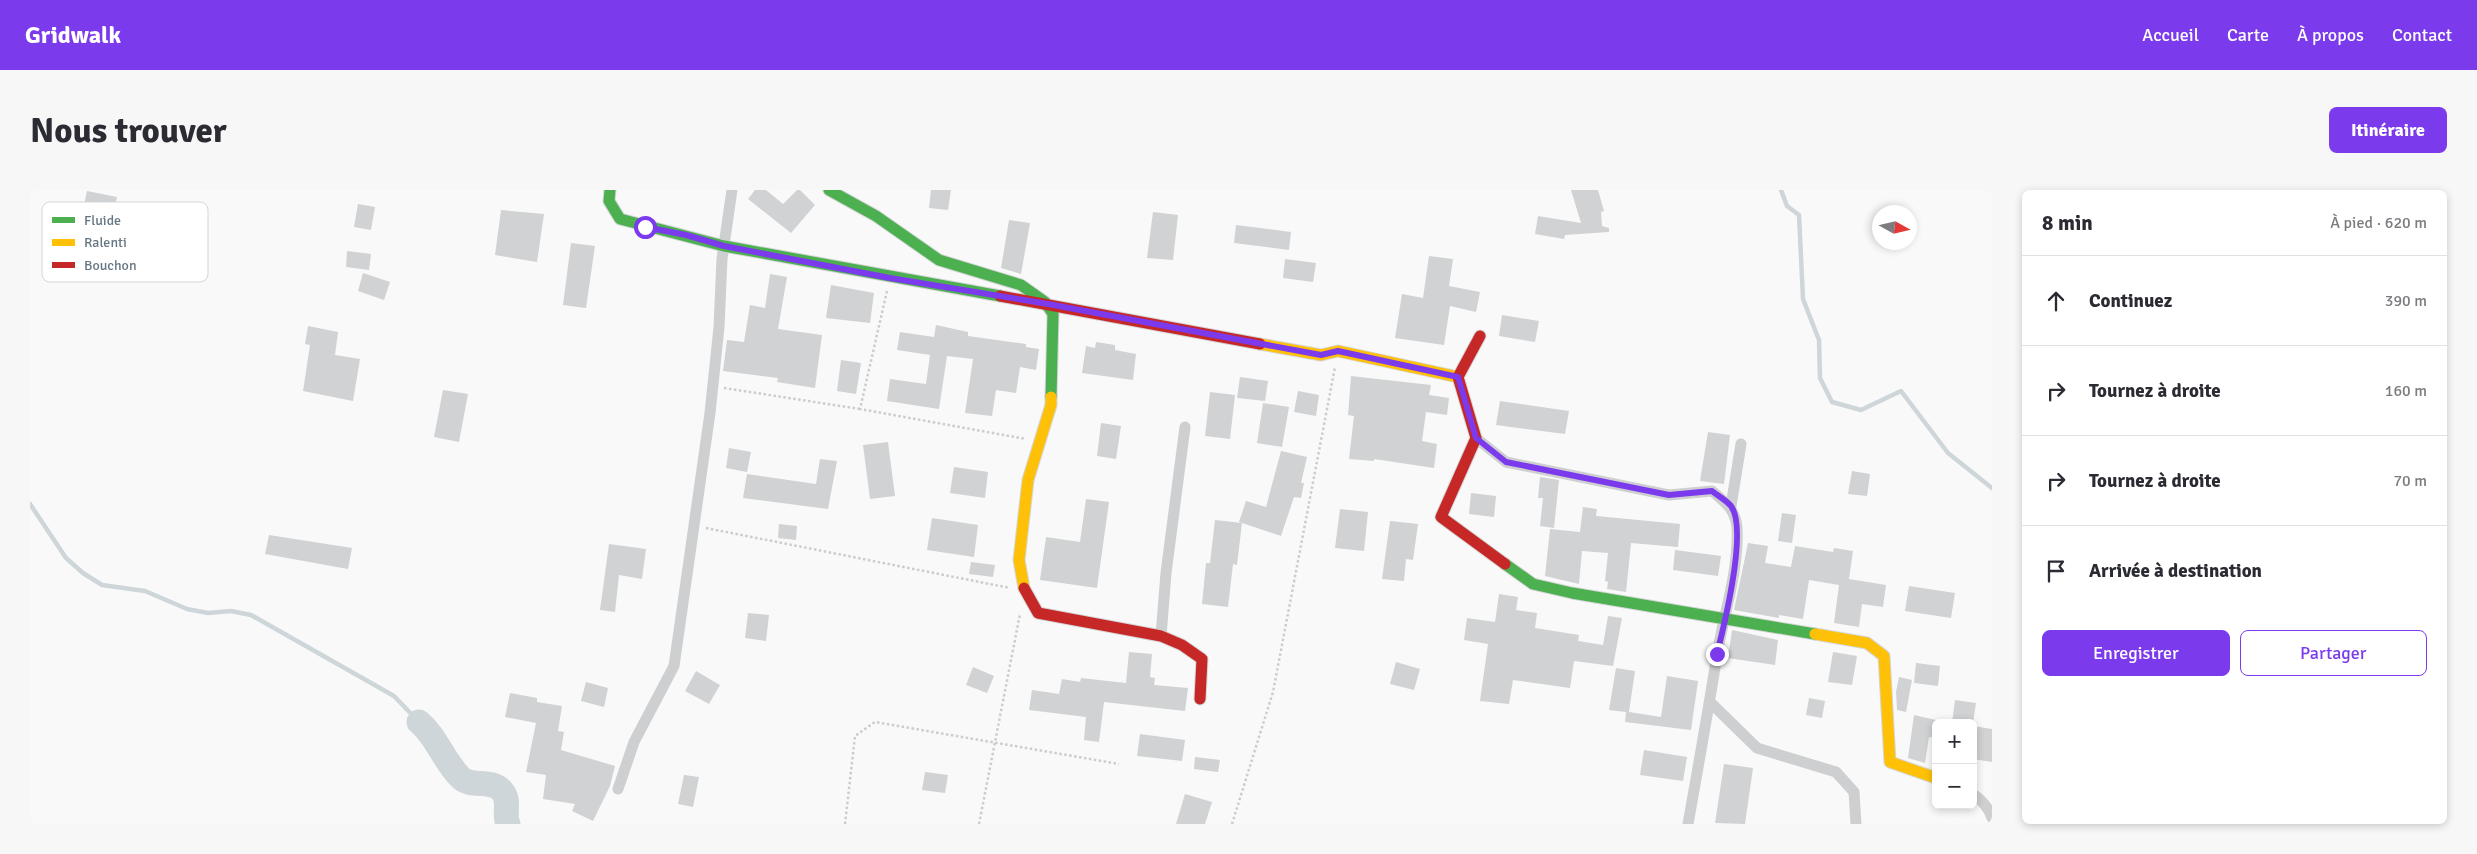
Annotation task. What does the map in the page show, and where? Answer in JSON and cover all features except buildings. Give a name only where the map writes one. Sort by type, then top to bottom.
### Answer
[{"type":"street","points":[[610,190],[610,201],[620,219],[724,246],[890,278],[1048,304],[1321,355],[1338,351],[1458,377]]},
{"type":"street","points":[[618,789],[634,742],[674,666],[713,386],[724,246],[732,190]]},
{"type":"street","points":[[828,190],[875,215],[929,255],[950,264],[1014,281],[1048,304],[1053,314],[1051,405],[1028,480],[1019,560],[1025,591],[1038,613],[1161,636],[1182,644],[1202,659],[1200,699]]},
{"type":"street","points":[[1480,336],[1458,377],[1476,438],[1506,462],[1669,495],[1712,491],[1731,506]]},
{"type":"street","points":[[1161,636],[1166,573],[1185,428]]},
{"type":"street","points":[[1476,438],[1441,517],[1533,584],[1572,593],[1867,643],[1884,656],[1890,762],[1932,777]]},
{"type":"street","points":[[1688,824],[1711,703],[1717,654],[1732,589],[1737,527],[1731,506],[1741,444]]},
{"type":"street","points":[[1711,703],[1757,748],[1836,772],[1854,792],[1856,824]]},
{"type":"street","points":[[1977,797],[1990,811],[1992,818]]},
{"type":"path","points":[[860,409],[890,278]]},
{"type":"path","points":[[1232,824],[1273,692],[1338,351]]},
{"type":"path","points":[[713,386],[860,409],[1040,442]]},
{"type":"path","points":[[693,525],[1025,591],[979,824]]},
{"type":"path","points":[[845,824],[855,736],[875,722],[1119,764]]},
{"type":"waterway","points":[[1781,190],[1787,206],[1799,215],[1803,299],[1819,340],[1820,378],[1832,402],[1861,410],[1901,391],[1948,453],[1992,488]]},
{"type":"waterway","points":[[30,504],[66,558],[83,573],[102,585],[145,591],[187,609],[208,613],[231,611],[251,615],[394,696],[419,722]]},
{"type":"waterway","points":[[419,722],[431,735],[460,777],[465,781],[492,785],[502,791],[507,803],[506,816],[508,824]]},
{"type":"traffic: fast","points":[[610,190],[609,201],[620,219],[724,246],[1000,296]]},
{"type":"traffic: fast","points":[[829,190],[876,216],[939,260],[1021,285],[1045,302],[1053,314],[1051,397]]},
{"type":"traffic: fast","points":[[1505,564],[1533,584],[1572,593],[1815,634]]},
{"type":"traffic: slow","points":[[1260,344],[1321,355],[1338,351],[1458,377]]},
{"type":"traffic: slow","points":[[1024,588],[1019,560],[1028,480],[1051,405],[1051,397]]},
{"type":"traffic: slow","points":[[1815,634],[1867,643],[1884,656],[1890,762],[1932,777]]},
{"type":"traffic: jam","points":[[1000,296],[1260,344]]},
{"type":"traffic: jam","points":[[1480,336],[1458,377],[1476,438],[1441,517],[1505,564]]},
{"type":"traffic: jam","points":[[1024,588],[1038,613],[1161,636],[1182,645],[1202,659],[1200,699]]},
{"type":"route","points":[[645,227],[686,235],[724,246],[890,278],[1048,304],[1321,355],[1338,351],[1458,377],[1476,438],[1506,462],[1669,495],[1712,491],[1731,506],[1737,527],[1732,589],[1717,654]]}]
